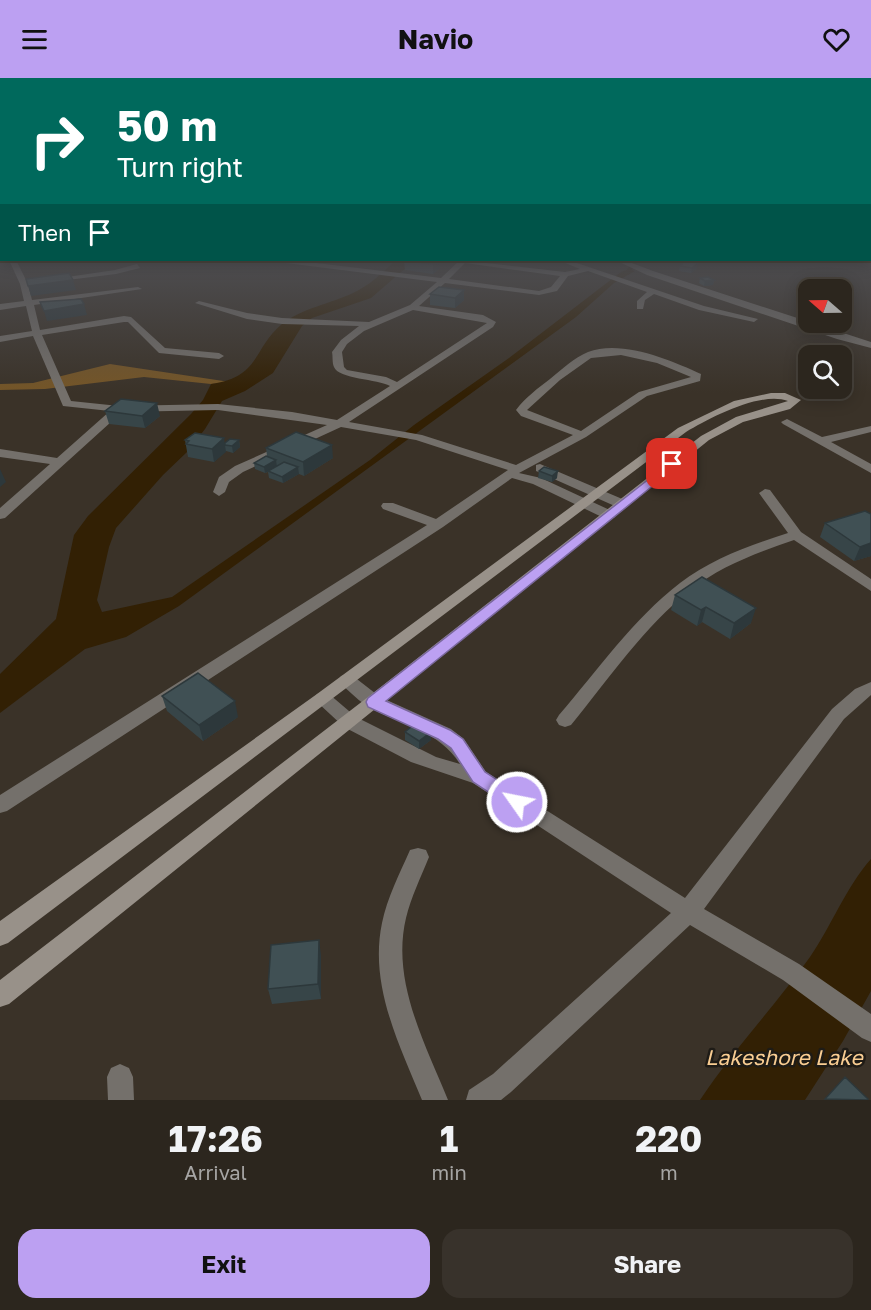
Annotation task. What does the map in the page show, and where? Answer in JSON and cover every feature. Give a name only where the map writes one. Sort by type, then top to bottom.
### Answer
[{"type":"street","points":[[28,298],[37,334],[67,404],[119,409],[218,407],[291,415],[418,437],[518,469],[615,509]]},
{"type":"street","points":[[0,307],[70,298]]},
{"type":"street","points":[[397,386],[386,381],[344,372],[339,368],[337,352],[342,345],[368,324],[411,307],[422,298]]},
{"type":"street","points":[[640,307],[639,302],[642,298]]},
{"type":"street","points":[[675,298],[711,310],[754,319]]},
{"type":"street","points":[[724,298],[871,345]]},
{"type":"street","points":[[199,303],[247,316],[282,321],[368,324]]},
{"type":"street","points":[[219,492],[223,480],[239,469],[338,424],[489,327],[492,322],[483,318],[411,307]]},
{"type":"street","points":[[0,339],[124,319],[131,320],[162,351],[219,357]]},
{"type":"street","points":[[0,805],[438,524],[518,469],[582,435],[643,394],[696,380],[697,376],[676,365],[633,354],[608,352],[585,356],[521,410],[525,414],[582,435]]},
{"type":"street","points":[[0,935],[704,415],[761,398],[784,396],[796,400],[779,409],[752,414],[728,424],[705,438],[350,722],[0,995]]},
{"type":"street","points":[[0,515],[119,409]]},
{"type":"street","points":[[787,422],[871,469]]},
{"type":"street","points":[[819,441],[871,429]]},
{"type":"street","points":[[0,453],[60,462]]},
{"type":"street","points":[[518,469],[537,481],[591,498]]},
{"type":"street","points":[[765,494],[796,535],[871,586]]},
{"type":"street","points":[[388,506],[438,524]]},
{"type":"street","points":[[565,720],[659,609],[687,585],[749,550],[796,535]]},
{"type":"street","points":[[347,680],[374,702],[444,734],[457,744],[479,777]]},
{"type":"street","points":[[479,1100],[510,1075],[688,912],[838,714],[861,693],[871,688]]},
{"type":"street","points":[[323,698],[350,722],[431,763],[479,777],[688,912],[791,972],[866,1025]]},
{"type":"street","points":[[418,856],[393,924],[390,946],[392,975],[396,1003],[435,1100]]},
{"type":"shaded area","points":[[110,364],[230,382],[211,384],[144,377],[45,389],[0,390],[0,384],[33,383]]},
{"type":"water","points":[[342,298],[371,298],[312,318],[302,326],[273,373],[245,391],[222,401],[205,429],[187,452],[163,475],[116,528],[109,547],[97,600],[102,612],[172,597],[370,460],[588,298],[598,298],[576,317],[179,606],[126,637],[85,649],[0,713],[0,674],[56,619],[74,535],[88,516],[191,414],[203,400],[211,384],[227,380],[248,369],[272,333],[298,314]]},
{"type":"water","name":"Lakeshore Lake","points":[[871,859],[871,991],[843,1041],[805,1100],[700,1100],[726,1063],[810,957],[854,882]]},
{"type":"building","points":[[81,299],[84,304],[44,311],[40,302]]},
{"type":"building","points":[[121,399],[157,403],[142,416],[105,411]]},
{"type":"building","points":[[296,432],[332,445],[303,462],[266,448]]},
{"type":"building","points":[[195,433],[224,438],[212,449],[186,444],[189,441],[185,440]]},
{"type":"building","points":[[230,439],[239,440],[232,446],[225,445]]},
{"type":"building","points":[[266,456],[276,460],[264,467],[254,463]]},
{"type":"building","points":[[284,462],[298,467],[282,477],[268,471]]},
{"type":"building","points":[[544,467],[558,471],[552,476],[539,471]]},
{"type":"building","points":[[865,511],[871,514],[871,543],[860,547],[825,523]]},
{"type":"building","points":[[702,577],[756,608],[734,623],[706,607],[701,610],[675,595]]},
{"type":"building","points":[[198,673],[235,701],[199,725],[162,696]]},
{"type":"building","points":[[417,722],[431,732],[419,741],[405,732]]},
{"type":"building","points":[[319,940],[318,984],[268,989],[271,945]]},
{"type":"building","points":[[845,1077],[868,1099],[867,1100],[825,1099]]},
{"type":"route","points":[[517,802],[479,777],[457,744],[444,734],[374,702],[672,464]]}]
